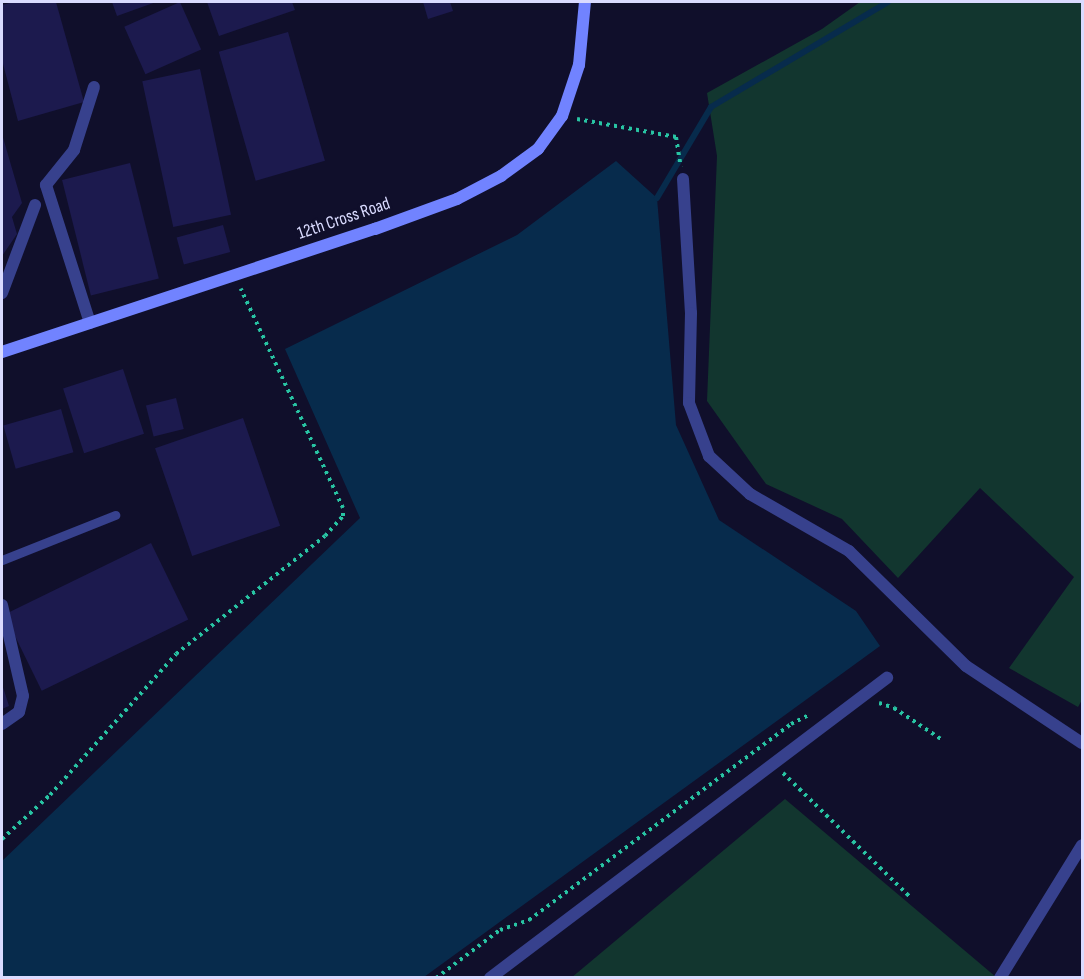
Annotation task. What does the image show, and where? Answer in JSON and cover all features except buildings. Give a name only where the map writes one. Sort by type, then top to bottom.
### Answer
[{"type":"street","name":"12th Cross Road","points":[[2,352],[457,199],[501,176],[538,149],[562,116],[579,65],[588,3]]},
{"type":"street","points":[[90,323],[46,185],[74,150],[94,87]]},
{"type":"street","points":[[683,179],[691,313],[689,403],[709,456],[750,494],[849,551],[966,666],[1083,743]]},
{"type":"street","points":[[2,293],[35,206]]},
{"type":"street","points":[[2,605],[23,696],[19,712],[2,724]]},
{"type":"street","points":[[490,978],[887,678]]},
{"type":"street","points":[[1000,978],[1083,845]]},
{"type":"lane","points":[[2,560],[115,515]]},
{"type":"path","points":[[562,116],[676,137],[683,179]]},
{"type":"path","points":[[2,839],[50,795],[176,654],[325,536],[343,516],[343,508],[234,275]]},
{"type":"path","points":[[863,698],[894,708],[941,739]]},
{"type":"path","points":[[436,978],[500,930],[537,914],[791,724],[812,714]]},
{"type":"path","points":[[774,764],[910,897]]},
{"type":"green space","points":[[860,2],[1082,2],[1082,700],[1078,707],[1009,668],[1074,577],[980,488],[898,578],[842,519],[766,484],[707,401],[717,156],[707,93],[822,29]]},
{"type":"green space","points":[[785,799],[996,977],[571,978]]},
{"type":"water","points":[[616,161],[657,198],[676,425],[719,520],[856,611],[880,646],[424,977],[2,977],[2,861],[360,518],[285,349],[517,235]]},
{"type":"waterway","points":[[657,198],[711,107],[888,2]]}]
